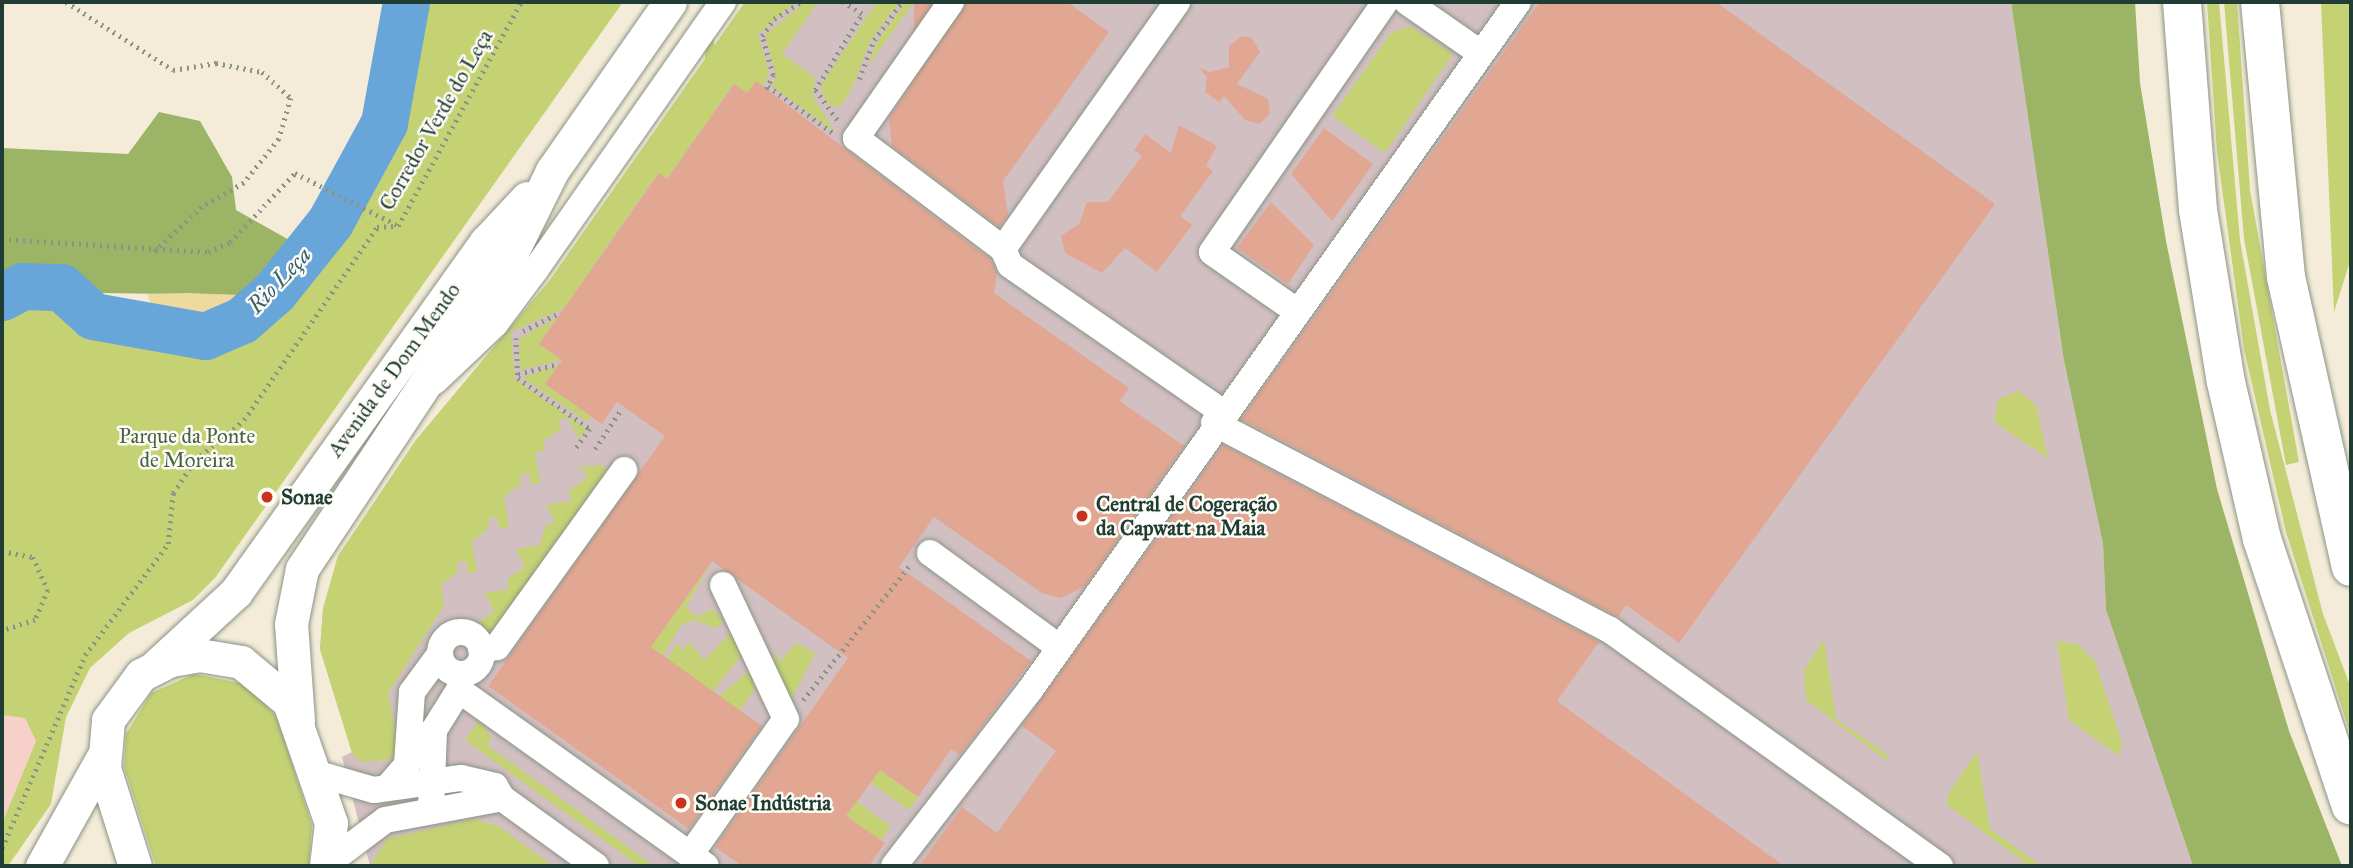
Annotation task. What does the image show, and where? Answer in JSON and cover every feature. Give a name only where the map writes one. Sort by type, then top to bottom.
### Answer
[{"type":"highway","points":[[2182,2],[2198,210],[2226,382],[2262,539],[2351,806]]},
{"type":"highway","points":[[2260,2],[2286,277],[2351,567]]},
{"type":"main road","name":"Avenida de Dom Mendo","points":[[103,757],[113,708],[236,592],[486,242],[552,171],[670,2]]},
{"type":"main road","name":"Avenida de Dom Mendo","points":[[298,721],[291,616],[302,569],[511,254],[552,171]]},
{"type":"main road","points":[[157,665],[199,655],[241,662],[271,681],[298,721],[331,823],[327,864]]},
{"type":"main road","points":[[42,866],[103,757]]},
{"type":"main road","points":[[103,757],[135,866]]},
{"type":"lane","points":[[416,395],[495,324],[723,2]]},
{"type":"lane","points":[[951,2],[856,138],[1003,249],[1010,265],[1218,418],[1610,630],[1940,866]]},
{"type":"lane","points":[[1003,249],[1177,2]]},
{"type":"lane","points":[[1295,310],[1212,252],[1385,2]]},
{"type":"lane","points":[[1408,2],[1479,52]]},
{"type":"lane","points":[[894,866],[1059,647],[1218,418],[1479,52],[1518,2]]},
{"type":"lane","points":[[387,788],[407,765],[411,692],[440,654],[448,636],[461,632],[481,649],[497,647],[624,470]]},
{"type":"lane","points":[[930,553],[1059,647]]},
{"type":"lane","points":[[440,654],[445,666],[461,682],[698,861],[786,719],[723,586]]},
{"type":"lane","points":[[431,808],[435,730],[461,682],[475,668],[481,649]]},
{"type":"lane","points":[[315,773],[387,788],[432,781],[475,781],[495,786],[502,799],[596,866]]},
{"type":"lane","points":[[327,864],[385,820],[431,808],[502,799]]},
{"type":"path","points":[[65,2],[173,70],[216,63],[262,72],[291,98],[279,139],[244,183],[202,207],[154,252]]},
{"type":"path","name":"Corredor Verde do Leça","points":[[2,239],[154,252],[208,252],[230,242],[295,173],[398,226],[520,2]]},
{"type":"path","points":[[801,2],[775,19],[762,36],[773,75],[767,88],[835,135]]},
{"type":"path","points":[[843,2],[862,14],[815,90],[843,126]]},
{"type":"path","points":[[859,79],[874,40],[902,2]]},
{"type":"path","points":[[2,848],[85,655],[168,544],[173,492],[195,460],[244,421],[377,227],[398,226]]},
{"type":"path","points":[[561,313],[515,335],[518,374],[590,429],[575,450]]},
{"type":"path","points":[[518,374],[559,364]]},
{"type":"path","points":[[595,449],[622,408]]},
{"type":"path","points":[[2,551],[33,557],[48,590],[35,620],[2,631]]},
{"type":"path","points":[[786,719],[843,655],[903,570],[930,553]]},
{"type":"shaded area","points":[[745,2],[2011,2],[2064,361],[2103,544],[2106,610],[2193,866],[370,866],[342,757],[352,752],[320,649],[323,609],[338,556],[416,440],[550,280]]},
{"type":"shaded area","points":[[2,710],[52,714],[2,832]]},
{"type":"green space","name":"Parque da Ponte de Moreira","points":[[419,2],[623,2],[215,578],[193,600],[129,633],[90,668],[66,717],[51,804],[8,866],[2,866],[2,824],[36,741],[25,718],[2,715],[2,308],[63,296],[108,340],[188,349],[247,328],[279,309],[398,114]]},
{"type":"green space","points":[[705,2],[714,2],[714,322],[705,322]]},
{"type":"green space","points":[[745,2],[796,2],[758,34],[769,72],[763,86],[755,82],[747,93],[733,84],[667,179],[658,173],[564,308],[511,332],[515,379],[586,429],[579,439],[568,418],[559,419],[561,429],[543,441],[545,451],[535,452],[540,483],[531,484],[529,473],[520,474],[521,484],[504,496],[509,527],[499,529],[497,517],[488,518],[489,528],[472,541],[477,572],[468,573],[466,561],[457,562],[458,572],[441,585],[444,606],[388,693],[398,745],[389,760],[361,762],[352,753],[320,649],[323,609],[338,556],[416,440],[550,280]]},
{"type":"green space","points":[[806,2],[818,2],[782,54],[815,77],[813,97],[835,132],[772,86],[776,75],[765,35]]},
{"type":"green space","points":[[877,2],[899,2],[870,42],[850,92],[840,107],[827,104],[820,86]]},
{"type":"green space","points":[[906,2],[914,2],[866,69],[877,42]]},
{"type":"green space","points":[[2011,2],[2135,2],[2140,83],[2166,241],[2217,489],[2289,731],[2342,866],[2193,866],[2106,610],[2103,544],[2064,361]]},
{"type":"green space","points":[[2207,2],[2219,2],[2240,240],[2270,410],[2323,614],[2351,688],[2351,736],[2286,532],[2244,349],[2217,152]]},
{"type":"green space","points":[[2224,2],[2237,2],[2250,190],[2299,462],[2286,465],[2244,239]]},
{"type":"green space","points":[[2321,2],[2351,2],[2351,258],[2334,312]]},
{"type":"green space","points":[[1409,26],[1453,54],[1385,153],[1332,116],[1391,33]]},
{"type":"green space","points":[[159,112],[200,121],[232,177],[236,210],[291,241],[256,287],[239,295],[103,293],[21,271],[2,283],[2,148],[128,154]]},
{"type":"green space","points":[[557,317],[539,344],[562,360],[520,370],[519,339]]},
{"type":"green space","points":[[557,366],[545,384],[591,416],[587,422],[522,377]]},
{"type":"green space","points":[[2019,391],[2036,405],[2048,458],[1994,422],[1998,399]]},
{"type":"green space","points":[[604,465],[606,472],[493,631],[473,627],[494,611],[485,593],[509,589],[507,579],[525,567],[516,549],[540,545],[546,525],[555,523],[546,505],[571,501],[569,491],[586,479],[585,470],[575,467]]},
{"type":"green space","points":[[712,561],[686,607],[697,617],[712,609],[723,619],[717,629],[695,620],[681,625],[663,656],[651,647]]},
{"type":"green space","points":[[730,634],[742,645],[737,653],[744,652],[696,714],[667,659],[678,643],[682,651],[689,642],[704,660]]},
{"type":"green space","points":[[1824,640],[1836,719],[1889,756],[1886,760],[1806,700],[1804,670]]},
{"type":"green space","points":[[2057,641],[2078,644],[2095,662],[2122,743],[2119,756],[2069,720]]},
{"type":"green space","points":[[797,643],[815,653],[791,700],[765,666],[778,652],[777,664]]},
{"type":"green space","points":[[749,671],[755,689],[740,710],[717,698]]},
{"type":"green space","points":[[194,674],[246,684],[277,717],[312,825],[309,866],[156,866],[124,767],[126,734],[151,693]]},
{"type":"green space","points":[[479,720],[491,738],[487,745],[654,866],[639,866],[465,740]]},
{"type":"green space","points":[[1977,752],[1990,829],[2041,866],[2030,866],[1947,805],[1948,794]]},
{"type":"green space","points":[[870,763],[918,797],[909,810],[861,776]]},
{"type":"green space","points":[[848,795],[891,826],[880,841],[837,810]]},
{"type":"green space","points":[[474,819],[498,826],[553,866],[370,866],[387,839]]},
{"type":"sand","points":[[147,294],[239,295],[198,324],[154,312]]},
{"type":"building","points":[[914,2],[932,2],[932,110],[914,110]]},
{"type":"building","points":[[966,2],[1067,2],[1109,32],[1003,181],[1008,215],[999,227],[892,146],[889,118]]},
{"type":"building","points":[[1540,2],[1716,2],[1995,204],[1679,643],[1626,605],[1618,617],[1241,419]]},
{"type":"building","points":[[1242,36],[1252,38],[1260,52],[1237,84],[1268,99],[1270,114],[1259,124],[1245,120],[1224,96],[1219,102],[1205,92],[1207,77],[1199,68],[1210,72],[1229,67],[1229,46]]},
{"type":"building","points":[[756,81],[990,259],[997,273],[994,293],[1129,388],[1120,401],[1184,446],[1085,586],[1061,598],[1042,593],[934,517],[899,567],[1031,661],[960,755],[951,749],[918,797],[880,770],[846,816],[885,843],[869,866],[742,866],[715,847],[848,658],[712,561],[651,647],[762,726],[689,829],[488,686],[665,436],[617,402],[602,424],[545,384],[562,360],[539,344],[659,173],[667,179],[734,84],[747,93]]},
{"type":"building","points":[[1179,125],[1217,146],[1206,166],[1213,171],[1180,216],[1192,225],[1157,272],[1125,248],[1102,273],[1065,253],[1061,236],[1079,224],[1087,202],[1108,202],[1142,156],[1134,150],[1145,134],[1171,153]]},
{"type":"building","points":[[1324,128],[1373,164],[1332,221],[1291,174]]},
{"type":"building","points":[[1271,202],[1314,245],[1288,284],[1237,248]]},
{"type":"building","points":[[1223,445],[1599,642],[1557,701],[1784,866],[919,866],[962,807],[997,833],[1056,751],[1022,726]]},
{"type":"waterway","name":"Rio Leça","points":[[2,297],[23,286],[61,287],[93,316],[205,336],[242,320],[274,292],[330,222],[384,123],[406,2]]},
{"type":"place","name":"Sonae","points":[[267,497]]},
{"type":"place","name":"Central de Cogeração da Capwatt na Maia","points":[[1082,516]]},
{"type":"place","name":"Sonae Indústria","points":[[681,803]]}]
